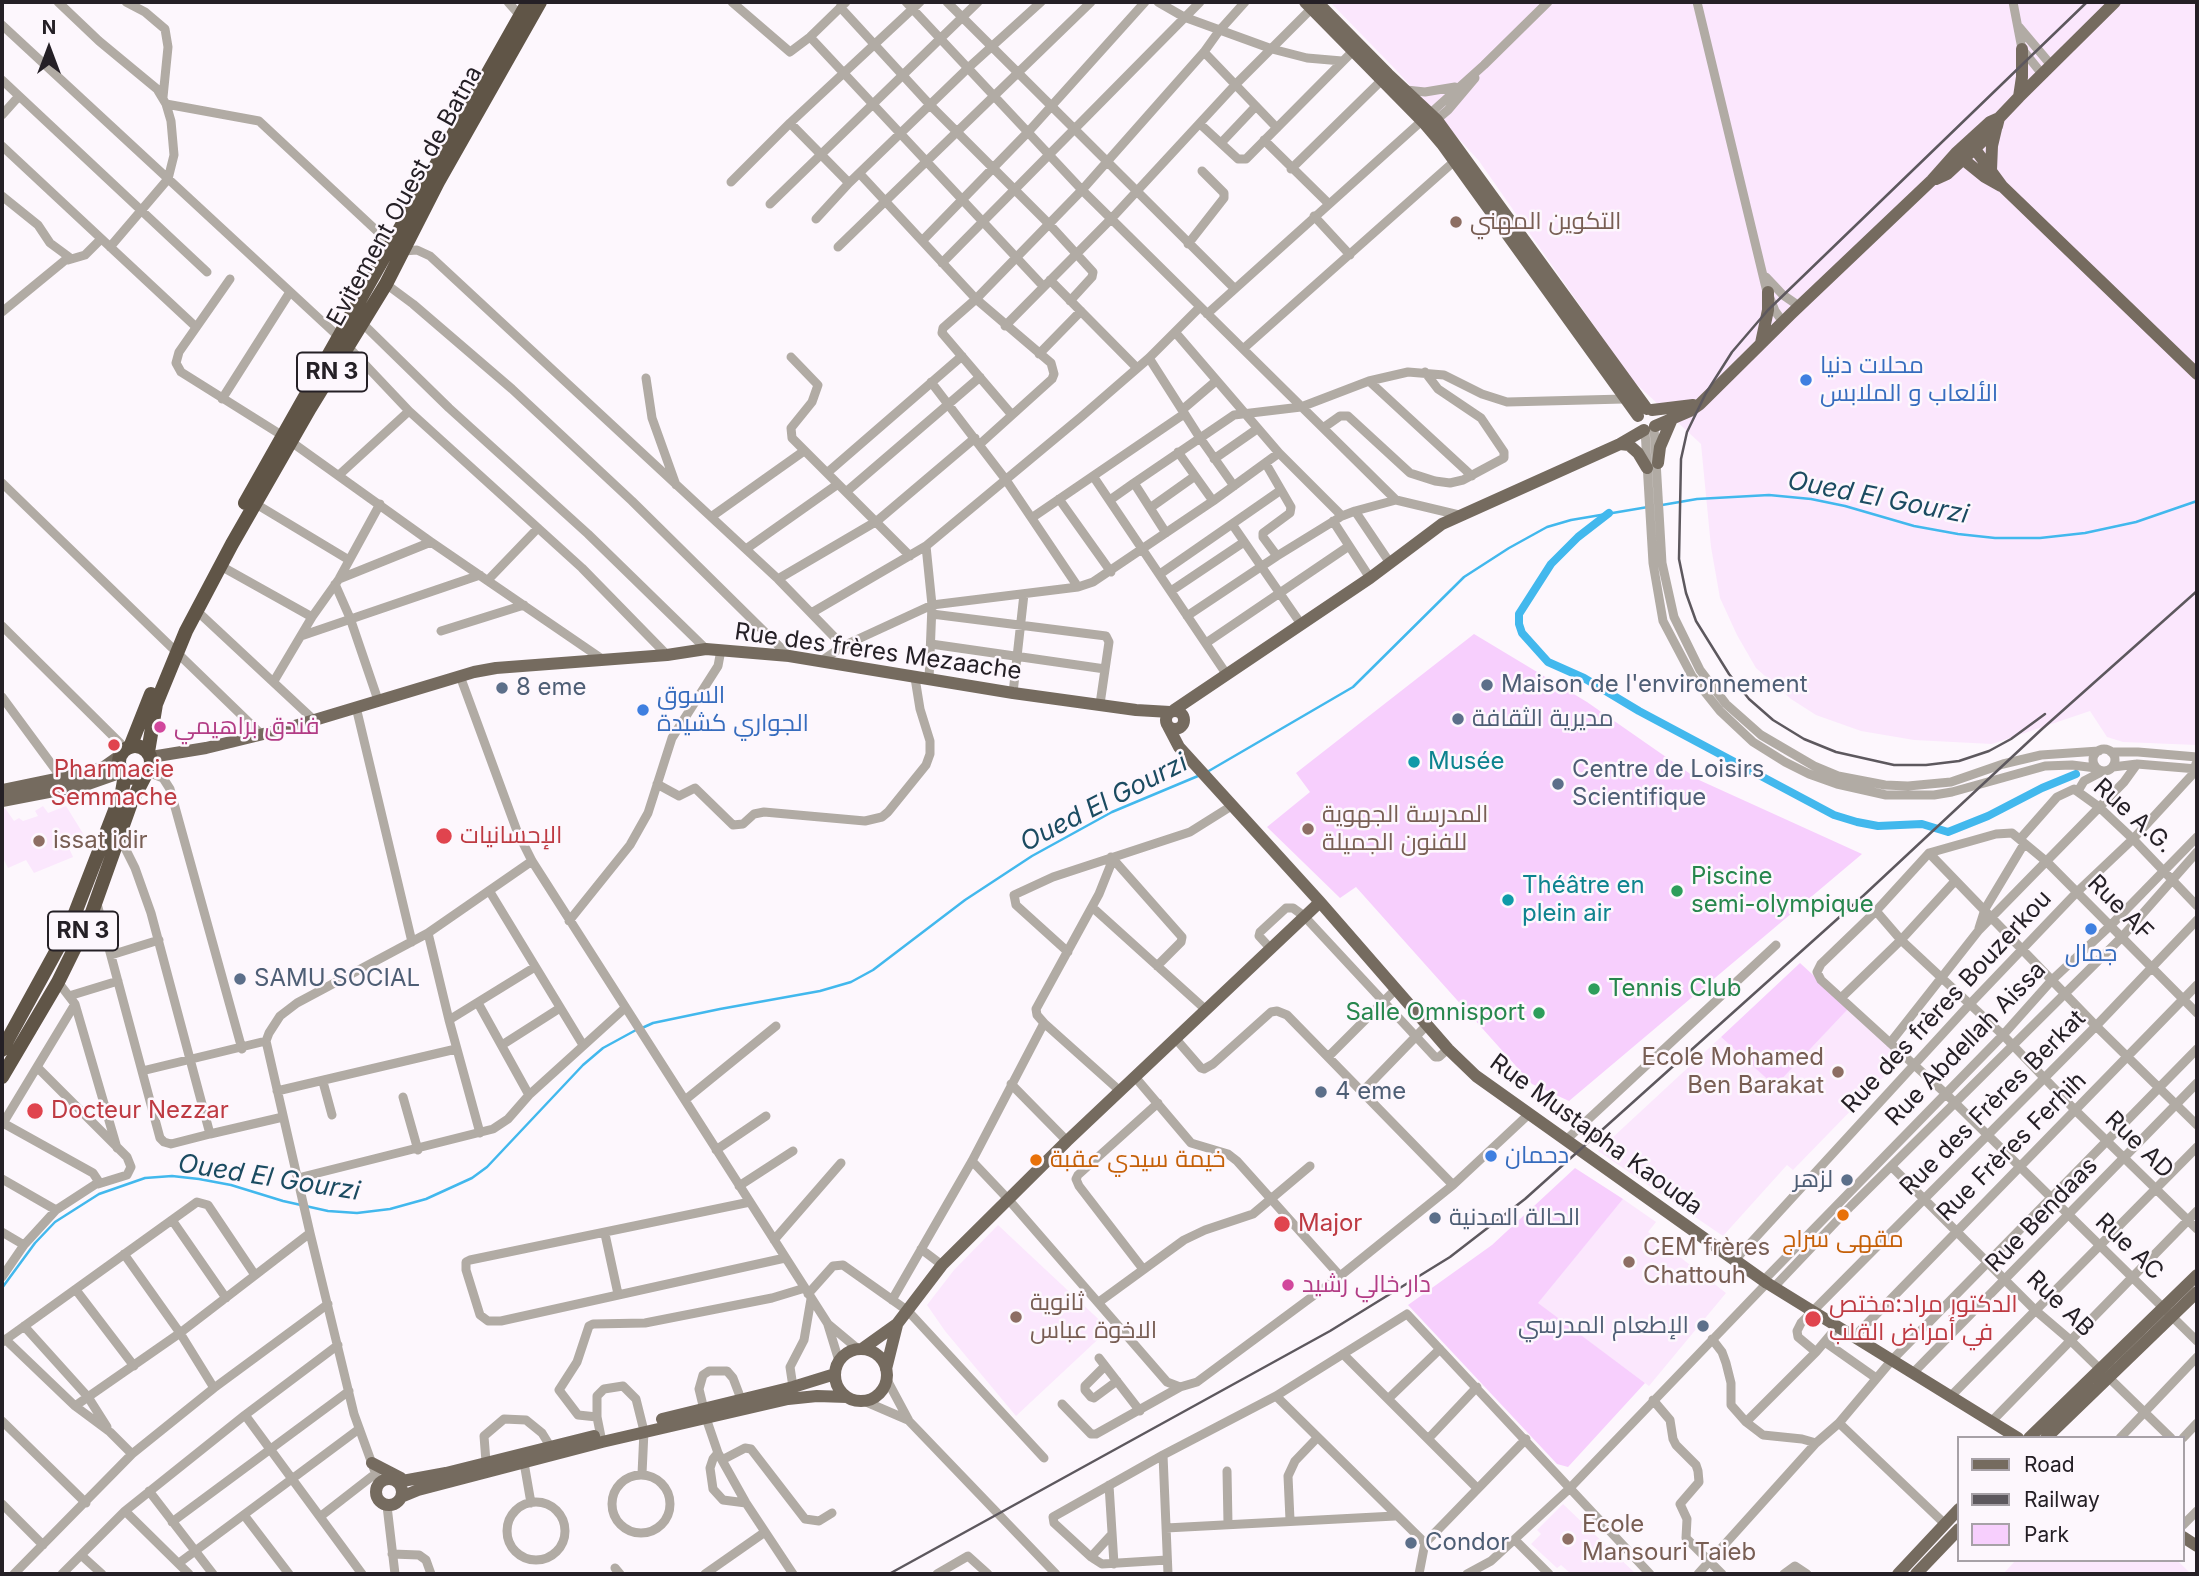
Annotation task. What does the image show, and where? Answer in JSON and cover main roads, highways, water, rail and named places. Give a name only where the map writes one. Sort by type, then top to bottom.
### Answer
[{"type":"highway","name":"Evitement Ouest de Batna","points":[[524,20],[528,2]]},
{"type":"highway","name":"Evitement Ouest de Batna","points":[[126,750],[174,647],[197,611],[218,564],[287,439],[398,248],[524,20],[541,2]]},
{"type":"highway","name":"Evitement Ouest de Batna","points":[[343,342],[362,323],[386,284],[398,248]]},
{"type":"highway","name":"Evitement Ouest de Batna","points":[[2,1077],[58,982],[91,915],[131,803],[149,765],[156,704],[189,605],[256,504],[287,439]]},
{"type":"highway","points":[[140,747],[149,765],[137,779],[124,774],[119,764],[126,750],[140,747]]},
{"type":"highway","name":"RN 3","points":[[2,1050],[71,926],[122,792],[124,774]]},
{"type":"main road","points":[[1459,157],[1624,399],[1646,421],[1672,419],[1690,411],[1932,180],[1998,122],[2046,69],[2115,2]]},
{"type":"main road","points":[[1313,4],[1429,119]]},
{"type":"main road","points":[[2019,97],[2022,49]]},
{"type":"main road","points":[[1385,77],[1405,90],[1459,157],[1646,421]]},
{"type":"main road","points":[[1988,174],[1998,122]]},
{"type":"main road","points":[[1972,145],[1988,174]]},
{"type":"main road","points":[[1960,156],[1988,174],[2197,374]]},
{"type":"main road","points":[[1947,174],[1960,156]]},
{"type":"main road","points":[[1932,180],[1947,174],[1988,174]]},
{"type":"main road","points":[[1760,345],[1768,310],[1768,292]]},
{"type":"main road","points":[[1202,692],[1183,722],[1174,729],[1170,718],[1202,692],[1370,578],[1442,524],[1615,446],[1646,421],[1697,404]]},
{"type":"main road","points":[[1615,446],[1629,446],[1652,466],[1672,419]]},
{"type":"main road","name":"Rue des frères Mezaache","points":[[149,765],[315,721],[378,700],[496,668],[667,655],[706,649],[789,656],[915,678],[1100,704],[1170,718]]},
{"type":"main road","name":"Rue Mustapha Kaouda","points":[[1170,718],[1176,741],[1188,757],[1320,902],[1448,1049],[1476,1076],[1769,1283],[2015,1436]]},
{"type":"main road","points":[[1183,722],[1188,757]]},
{"type":"main road","points":[[3,791],[104,767],[126,750]]},
{"type":"main road","points":[[3,791],[85,785],[124,774]]},
{"type":"main road","points":[[848,1397],[840,1391],[837,1368],[844,1355],[860,1349],[897,1324],[942,1265],[1008,1199],[1320,902]]},
{"type":"main road","points":[[2031,1436],[2104,1373],[2168,1312],[2197,1275]]},
{"type":"main road","points":[[2168,1312],[2197,1292]]},
{"type":"main road","points":[[401,1497],[523,1458],[704,1413],[797,1397],[848,1397],[864,1401],[882,1390],[897,1324]]},
{"type":"main road","points":[[860,1349],[880,1357],[886,1374]]},
{"type":"main road","points":[[704,1413],[741,1399],[793,1387],[837,1368]]},
{"type":"main road","points":[[2048,1436],[2104,1373]]},
{"type":"main road","points":[[376,1473],[386,1479],[403,1482],[486,1462],[523,1458],[550,1446],[601,1438]]},
{"type":"main road","points":[[376,1473],[377,1499],[387,1506],[397,1503],[401,1497],[403,1482]]},
{"type":"main road","points":[[376,1473],[403,1482]]},
{"type":"main road","points":[[1898,1574],[1958,1510]]},
{"type":"main road","points":[[1916,1574],[1958,1530]]},
{"type":"waterway","name":"Oued El Gourzi","points":[[1662,505],[1697,499],[1769,495],[1845,506],[1914,526],[1958,534],[1995,538],[2040,538],[2085,533],[2136,522],[2197,501]]},
{"type":"waterway","name":"Oued El Gourzi","points":[[1207,772],[1353,687],[1464,577],[1509,548],[1547,527],[1571,520],[1648,507]]},
{"type":"waterway","points":[[1609,513],[1578,537],[1551,564],[1519,614],[1522,633],[1548,662],[1584,678],[1639,711],[1834,815],[1857,822],[1878,826],[1922,824],[1948,832],[2076,774]]},
{"type":"waterway","name":"Oued El Gourzi","points":[[642,1028],[653,1023],[820,991],[851,982],[873,970],[965,900],[1032,856],[1112,812],[1198,776]]},
{"type":"waterway","name":"Oued El Gourzi","points":[[2,1288],[35,1243],[55,1222],[99,1194],[145,1178],[172,1176],[199,1179],[328,1211],[357,1213],[390,1209],[426,1199],[472,1178],[487,1167],[583,1065],[603,1048],[636,1030]]},
{"type":"railway","points":[[2045,714],[2011,739],[1989,751],[1959,761],[1926,765],[1894,765],[1836,752],[1804,739],[1773,720],[1749,699],[1729,674],[1696,621],[1686,593],[1679,559],[1681,459],[1687,432],[1706,393],[1732,352],[1768,310],[2087,2]]},
{"type":"railway","points":[[889,1574],[1330,1331],[1450,1257],[1525,1199],[2197,591]]},
{"type":"place","name":"التكوين المهني","points":[[1456,222]]},
{"type":"place","name":"محلات دنيا الألعاب و الملابس","points":[[1806,380]]},
{"type":"place","name":"Maison de l'environnement","points":[[1487,685]]},
{"type":"place","name":"8 eme","points":[[502,688]]},
{"type":"place","name":"السوق الجواري كشيدة","points":[[643,710]]},
{"type":"place","name":"مديرية الثقافة","points":[[1458,719]]},
{"type":"place","name":"فندق براهيمي","points":[[160,727]]},
{"type":"place","name":"Pharmacie Semmache","points":[[114,745]]},
{"type":"place","name":"Musée","points":[[1414,762]]},
{"type":"place","name":"Centre de Loisirs Scientifique","points":[[1558,784]]},
{"type":"place","name":"المدرسة الجهوية للفنون الجميلة","points":[[1308,829]]},
{"type":"place","name":"الإحسانيات","points":[[444,836]]},
{"type":"place","name":"issat idir","points":[[39,841]]},
{"type":"place","name":"Piscine semi-olympique","points":[[1677,891]]},
{"type":"place","name":"Théâtre en plein air","points":[[1508,900]]},
{"type":"place","name":"جمال","points":[[2091,929]]},
{"type":"place","name":"SAMU SOCIAL","points":[[240,979]]},
{"type":"place","name":"Tennis Club","points":[[1594,989]]},
{"type":"place","name":"Salle Omnisport","points":[[1539,1013]]},
{"type":"place","name":"Ecole Mohamed Ben Barakat","points":[[1838,1072]]},
{"type":"place","name":"4 eme","points":[[1321,1092]]},
{"type":"place","name":"Docteur Nezzar","points":[[35,1111]]},
{"type":"place","name":"دحمان","points":[[1491,1156]]},
{"type":"place","name":"خيمة سيدي عقبة","points":[[1036,1160]]},
{"type":"place","name":"لزهر","points":[[1847,1180]]},
{"type":"place","name":"مقهى سراج","points":[[1843,1215]]},
{"type":"place","name":"الحالة المدنية","points":[[1435,1218]]},
{"type":"place","name":"Major","points":[[1282,1224]]},
{"type":"place","name":"CEM frères Chattouh","points":[[1629,1262]]},
{"type":"place","name":"دار خالي رشيد","points":[[1288,1285]]},
{"type":"place","name":"ثانوية الاخوة عباس","points":[[1016,1317]]},
{"type":"place","name":"الدكتور مراد:مختص في أمراض القلب","points":[[1813,1319]]},
{"type":"place","name":"الإطعام المدرسي","points":[[1703,1326]]},
{"type":"place","name":"Ecole Mansouri Taieb","points":[[1568,1539]]},
{"type":"place","name":"Condor","points":[[1411,1543]]}]
